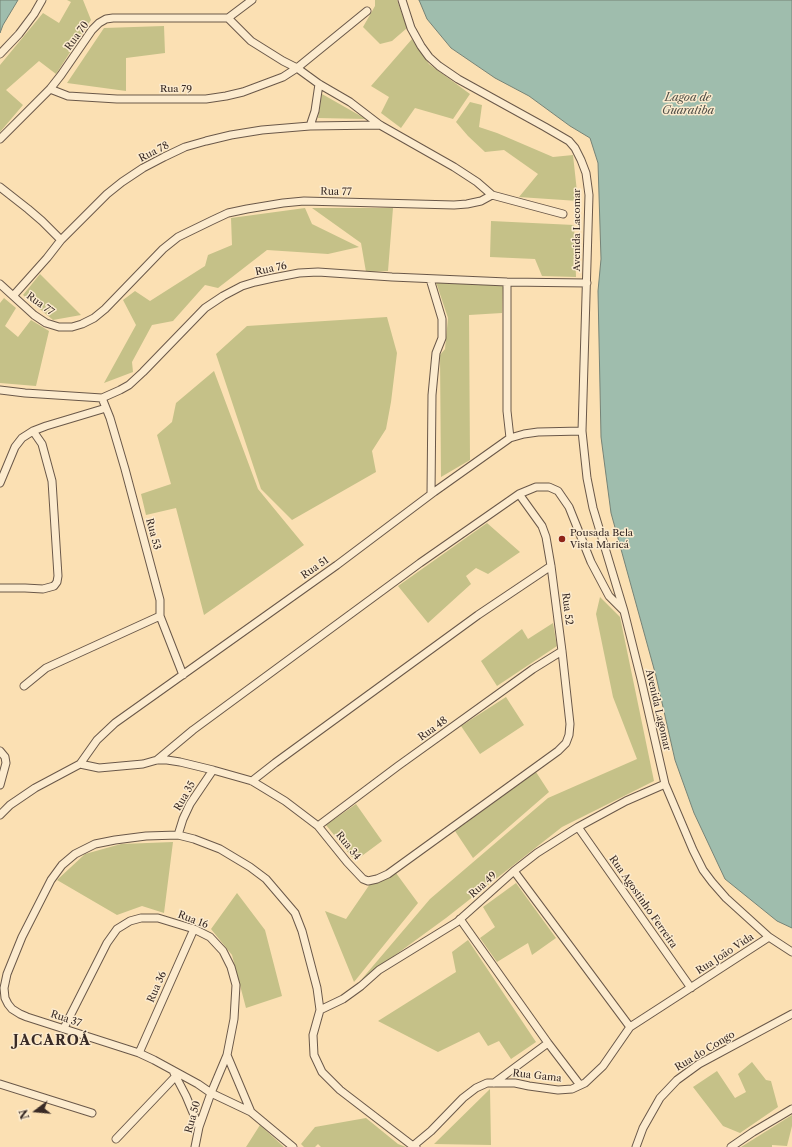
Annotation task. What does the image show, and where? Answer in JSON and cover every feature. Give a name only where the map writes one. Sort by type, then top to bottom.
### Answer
[{"type":"street","points":[[0,54],[19,34],[34,14],[42,0]]},
{"type":"street","points":[[252,0],[228,18],[251,41],[350,102],[380,125],[454,167],[477,182],[492,195],[563,214]]},
{"type":"street","name":"Avenida Lacomar","points":[[402,0],[408,22],[414,36],[429,57],[458,79],[569,141],[575,148],[581,160],[586,173],[589,195],[582,431]]},
{"type":"street","name":"Rua 79","points":[[50,89],[68,96],[117,99],[206,99],[243,92],[283,77],[297,68],[367,11]]},
{"type":"street","name":"Rua 70","points":[[0,139],[50,89],[92,30],[106,19],[228,18]]},
{"type":"street","points":[[310,126],[315,111],[319,84]]},
{"type":"street","name":"Rua 78","points":[[13,296],[61,240],[107,194],[143,168],[185,147],[231,135],[262,130],[310,126],[380,125]]},
{"type":"street","points":[[0,187],[33,213],[61,240]]},
{"type":"street","name":"Rua 77","points":[[0,284],[46,323],[59,327],[72,327],[94,318],[105,309],[158,253],[173,241],[228,213],[283,203],[304,201],[454,205],[481,201],[492,195]]},
{"type":"street","name":"Rua 76","points":[[0,390],[102,398],[129,385],[144,372],[205,308],[223,296],[242,286],[300,273],[318,272],[506,282],[587,283]]},
{"type":"street","points":[[430,279],[442,319],[442,338],[436,354],[432,395],[431,494]]},
{"type":"street","points":[[506,282],[507,411],[510,438]]},
{"type":"street","name":"Rua 53","points":[[102,398],[126,469],[160,600],[160,616],[183,675]]},
{"type":"street","points":[[0,483],[15,447],[22,438],[33,431],[106,408]]},
{"type":"street","points":[[0,588],[43,589],[54,586],[57,582],[58,576],[52,481],[42,444],[33,431]]},
{"type":"street","name":"Rua 51","points":[[80,764],[97,740],[115,723],[337,565],[431,494],[510,438],[538,432],[582,431]]},
{"type":"street","name":"Avenida Lagomar","points":[[582,431],[587,478],[593,508],[624,611],[665,784],[692,850],[703,870],[712,882],[726,898],[769,937],[792,952]]},
{"type":"street","points":[[156,760],[193,730],[420,562],[519,494],[536,487],[549,487],[558,491],[569,507],[591,562],[609,596],[624,611]]},
{"type":"street","name":"Rua 52","points":[[519,494],[542,526],[546,537],[562,650],[570,724],[569,735]]},
{"type":"street","points":[[252,781],[281,758],[472,620],[551,566]]},
{"type":"street","points":[[24,686],[46,668],[160,616]]},
{"type":"street","name":"Rua 48","points":[[318,826],[398,766],[533,669],[562,650]]},
{"type":"street","name":"Rua 34","points":[[80,764],[99,768],[143,764],[156,760],[167,760],[213,770],[252,781],[285,801],[318,826],[347,862],[363,879],[368,881],[388,874],[558,751],[566,743],[569,735]]},
{"type":"street","points":[[0,751],[6,757],[6,763],[0,786]]},
{"type":"street","points":[[0,815],[10,805],[35,788],[80,764]]},
{"type":"street","name":"Rua 35","points":[[178,834],[190,804],[213,770]]},
{"type":"street","name":"Rua 49","points":[[320,1010],[343,999],[379,970],[460,919],[514,871],[537,853],[578,827],[626,801],[665,784]]},
{"type":"street","name":"Rua Agostinho Ferreira","points":[[578,827],[691,988]]},
{"type":"street","points":[[178,834],[220,849],[250,867],[266,879],[295,913],[302,931],[317,988],[320,1010],[313,1035],[314,1055],[322,1072],[340,1090],[414,1146]]},
{"type":"street","name":"Rua 37","points":[[178,834],[146,836],[95,844],[75,854],[62,865],[51,880],[20,943],[7,974],[4,988],[5,998],[12,1009],[20,1014],[139,1053],[174,1073],[198,1084],[211,1093],[250,1112],[293,1147]]},
{"type":"street","points":[[514,871],[630,1027]]},
{"type":"street","name":"Rua 16","points":[[64,1028],[107,943],[117,929],[130,921],[141,918],[158,918],[194,929],[210,937],[223,951],[231,967],[236,985],[234,1019],[227,1055],[211,1093]]},
{"type":"street","points":[[460,919],[548,1043],[580,1085]]},
{"type":"street","name":"Rua 36","points":[[139,1053],[194,929]]},
{"type":"street","name":"Rua João Vida","points":[[691,988],[769,937]]},
{"type":"street","name":"Rua Gama","points":[[414,1146],[463,1098],[476,1088],[488,1083],[515,1083],[558,1090],[572,1089],[585,1083],[603,1066],[630,1027],[691,988]]},
{"type":"street","name":"Rua do Congo","points":[[636,1147],[643,1128],[660,1098],[677,1080],[699,1064],[792,1014]]},
{"type":"street","points":[[494,1083],[548,1043]]},
{"type":"street","points":[[227,1055],[250,1112]]},
{"type":"street","points":[[116,1139],[137,1118],[174,1073],[200,1127]]},
{"type":"street","points":[[0,1084],[92,1113]]},
{"type":"street","name":"Rua 50","points":[[195,1147],[211,1093]]},
{"type":"street","points":[[731,1147],[792,1109]]},
{"type":"shaded area","points":[[67,0],[83,0],[91,20],[56,74],[39,61],[6,90],[23,105],[0,132],[0,65],[43,13],[59,23],[71,2]]},
{"type":"shaded area","points":[[375,0],[397,0],[407,28],[392,41],[380,44],[363,27],[375,6]]},
{"type":"shaded area","points":[[164,26],[165,53],[126,58],[126,91],[67,83],[104,28]]},
{"type":"shaded area","points":[[412,39],[429,64],[470,94],[453,119],[415,108],[401,128],[381,113],[389,97],[371,86]]},
{"type":"shaded area","points":[[322,94],[366,119],[318,118]]},
{"type":"shaded area","points":[[470,102],[482,105],[479,127],[497,133],[553,157],[573,155],[578,201],[519,197],[538,174],[504,150],[485,152],[468,136],[456,122]]},
{"type":"shaded area","points":[[305,208],[312,224],[359,247],[328,254],[267,250],[218,288],[205,285],[173,321],[152,325],[132,362],[133,372],[104,383],[136,325],[123,300],[135,291],[150,301],[205,266],[208,255],[232,245],[231,218]]},
{"type":"shaded area","points":[[312,208],[393,208],[388,271],[366,272],[361,243]]},
{"type":"shaded area","points":[[491,221],[574,225],[576,277],[542,276],[535,259],[490,257]]},
{"type":"shaded area","points":[[40,274],[81,315],[53,320],[23,295]]},
{"type":"shaded area","points":[[436,282],[503,284],[502,313],[469,315],[470,460],[441,477],[440,355],[445,349],[448,318]]},
{"type":"shaded area","points":[[4,298],[16,308],[5,326],[18,337],[31,320],[49,331],[36,386],[0,383],[0,303]]},
{"type":"shaded area","points":[[387,317],[397,353],[386,429],[372,451],[376,472],[292,520],[261,489],[216,354],[247,326]]},
{"type":"shaded area","points":[[214,371],[258,489],[304,545],[204,615],[176,508],[146,515],[141,494],[171,484],[157,435],[172,422],[176,403]]},
{"type":"shaded area","points":[[487,523],[520,552],[488,574],[476,568],[466,576],[471,584],[428,623],[398,586]]},
{"type":"shaded area","points":[[600,597],[620,617],[654,781],[562,827],[446,918],[361,980],[430,899],[548,798],[637,759],[613,697],[596,614]]},
{"type":"shaded area","points":[[553,623],[557,646],[497,686],[481,661],[522,629],[528,639]]},
{"type":"shaded area","points":[[506,697],[524,725],[480,754],[461,726]]},
{"type":"shaded area","points":[[536,772],[549,792],[473,858],[455,831]]},
{"type":"shaded area","points":[[356,804],[382,841],[355,861],[326,825]]},
{"type":"shaded area","points":[[173,842],[164,913],[142,906],[117,915],[57,880],[85,854],[121,844]]},
{"type":"shaded area","points":[[396,873],[418,903],[354,982],[325,911],[346,919],[370,884]]},
{"type":"shaded area","points":[[516,883],[556,938],[532,955],[528,943],[497,962],[480,938],[495,927],[483,907]]},
{"type":"shaded area","points":[[237,893],[265,930],[282,996],[246,1008],[232,955],[211,929]]},
{"type":"shaded area","points":[[468,940],[536,1042],[511,1059],[499,1041],[488,1046],[479,1032],[438,1052],[378,1021],[456,972],[452,952]]},
{"type":"shaded area","points":[[752,1062],[766,1080],[771,1081],[778,1107],[740,1133],[723,1126],[693,1087],[717,1071],[735,1098],[746,1092],[738,1074]]},
{"type":"shaded area","points":[[490,1089],[491,1145],[434,1144]]},
{"type":"shaded area","points":[[792,1115],[792,1126],[787,1146],[772,1145],[772,1147],[741,1147]]},
{"type":"shaded area","points":[[366,1118],[398,1144],[406,1147],[321,1147],[318,1144],[315,1147],[304,1147],[301,1144],[315,1127]]},
{"type":"shaded area","points":[[260,1125],[284,1147],[246,1147]]},
{"type":"water","points":[[0,0],[18,0],[0,33]]},
{"type":"water","name":"Lagoa de Guaratiba","points":[[419,0],[792,0],[792,928],[777,921],[725,879],[694,813],[675,760],[656,676],[611,513],[601,437],[598,291],[601,259],[598,163],[590,138],[570,126],[529,96],[495,78],[451,48],[427,19]]},
{"type":"place","name":"Pousada Bela Vista Maricá","points":[[562,539]]},
{"type":"district","name":"JACAROÁ","points":[[52,1041]]}]
